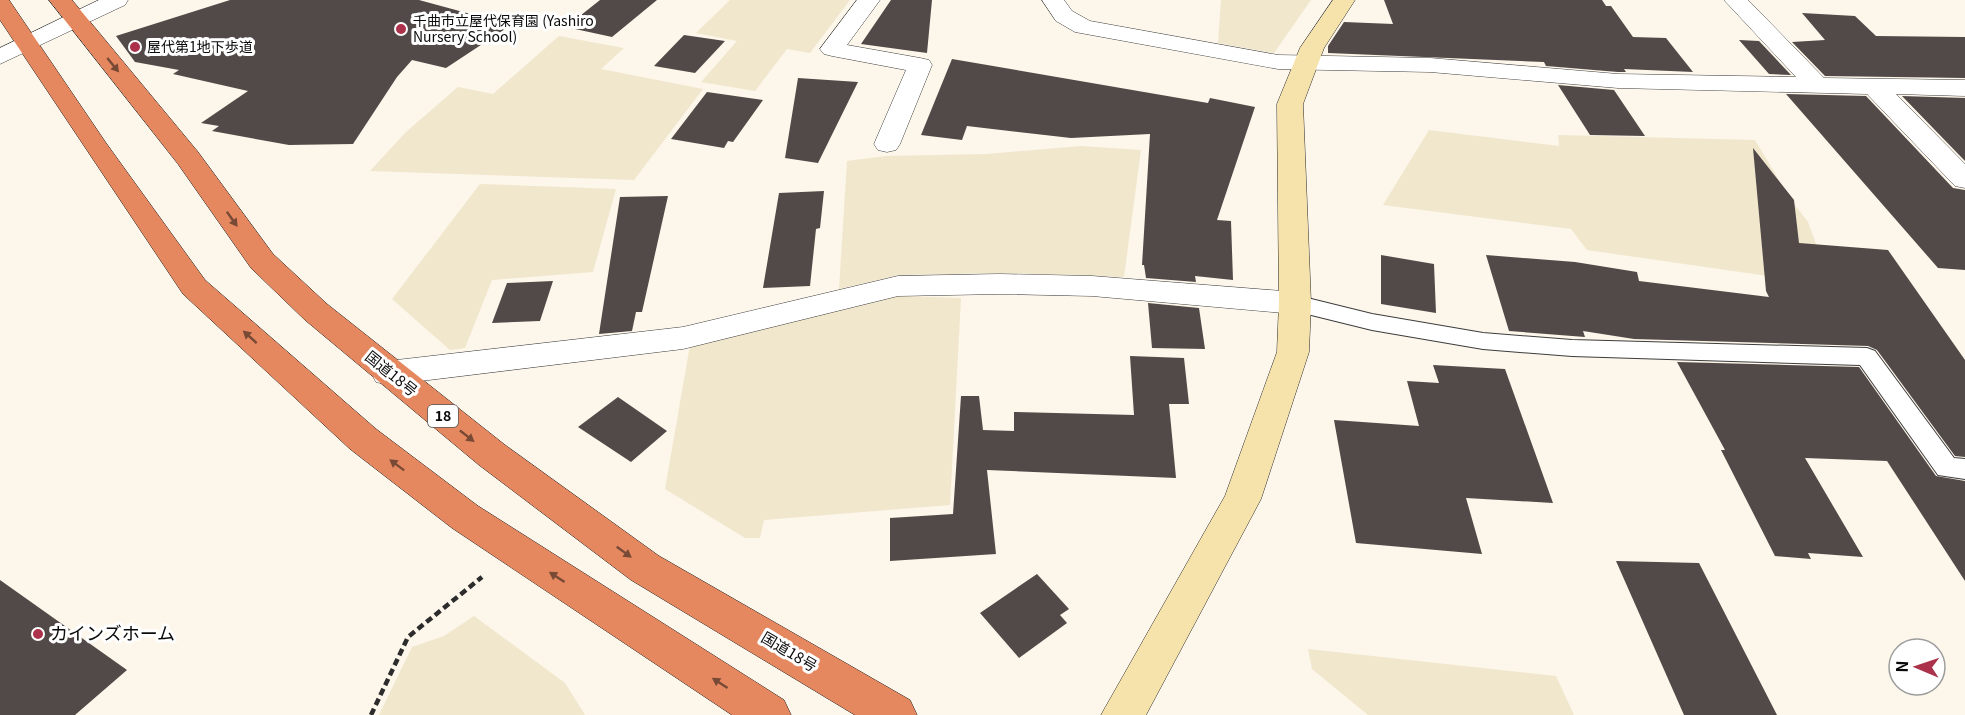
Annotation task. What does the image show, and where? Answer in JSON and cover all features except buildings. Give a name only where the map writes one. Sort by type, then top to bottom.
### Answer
[{"type":"highway","name":"国道18号","points":[[68,10],[188,158],[262,261],[316,312],[388,373],[492,455],[645,568],[895,715]]},
{"type":"highway","points":[[7,26],[194,286],[363,439],[465,517],[769,715]]},
{"type":"street","points":[[7,26],[117,0]]},
{"type":"street","points":[[869,0],[832,49],[920,65],[887,144]]},
{"type":"street","points":[[1053,0],[1064,16],[1083,27],[1278,62],[1431,65],[1618,81],[1965,88]]},
{"type":"street","points":[[1123,715],[1242,499],[1293,352],[1295,303],[1290,104],[1312,48],[1344,0]]},
{"type":"street","points":[[1735,0],[1818,86]]},
{"type":"street","points":[[1875,87],[1965,180]]},
{"type":"street","points":[[388,373],[683,339],[898,286],[1000,284],[1092,286],[1295,303]]},
{"type":"lane","points":[[1295,303],[1372,322],[1483,341],[1572,348],[1867,357],[1947,468],[1965,469]]},
{"type":"path","points":[[371,715],[408,637],[514,549]]},
{"type":"shaded area","points":[[730,0],[850,0],[810,53],[787,49],[755,91],[701,82],[737,41],[696,33]]},
{"type":"shaded area","points":[[1221,0],[1311,0],[1274,53],[1218,43]]},
{"type":"shaded area","points":[[559,36],[624,48],[601,69],[703,89],[634,180],[370,171],[406,132],[458,87],[493,94]]},
{"type":"shaded area","points":[[1429,130],[1559,146],[1558,135],[1755,140],[1791,200],[1808,222],[1831,285],[1587,250],[1571,229],[1383,205]]},
{"type":"shaded area","points":[[1081,146],[1141,150],[1124,277],[1004,273],[899,275],[839,289],[847,161],[886,156],[987,154]]},
{"type":"shaded area","points":[[480,184],[616,189],[593,272],[492,280],[465,348],[450,350],[392,299]]},
{"type":"shaded area","points":[[898,296],[961,298],[950,505],[764,520],[760,538],[745,538],[665,489],[690,345]]},
{"type":"shaded area","points":[[474,616],[565,683],[585,715],[379,715],[412,647],[444,636]]},
{"type":"shaded area","points":[[1308,649],[1556,676],[1574,715],[1368,715],[1312,669]]},
{"type":"place","name":"千曲市立屋代保育園 (Yashiro Nursery School)","points":[[401,29]]},
{"type":"place","name":"屋代第1地下歩道","points":[[135,47]]},
{"type":"place","name":"カインズホーム","points":[[38,634]]}]
